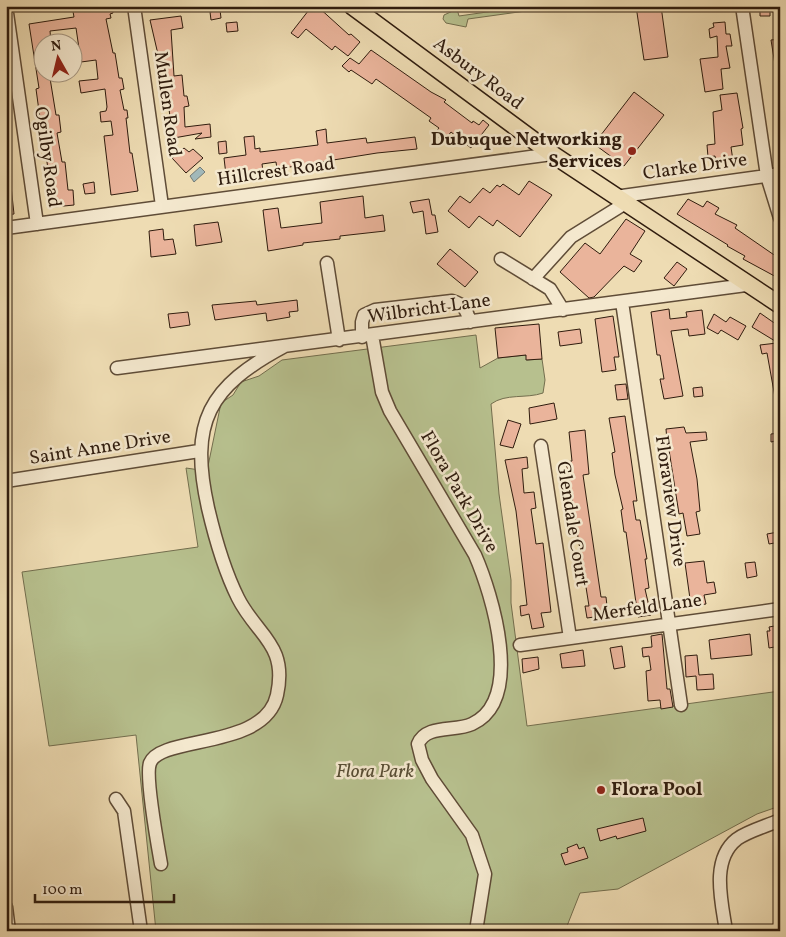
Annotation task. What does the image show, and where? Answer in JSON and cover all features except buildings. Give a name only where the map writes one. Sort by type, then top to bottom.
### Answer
[{"type":"main road","name":"Asbury Road","points":[[352,6],[552,154],[746,285],[780,305]]},
{"type":"street","name":"Ogilby Road","points":[[6,6],[37,224]]},
{"type":"street","name":"Mullen Road","points":[[134,6],[162,206]]},
{"type":"street","points":[[742,6],[780,218]]},
{"type":"street","name":"Hillcrest Road","points":[[6,228],[552,154]]},
{"type":"street","name":"Clarke Drive","points":[[620,200],[773,175]]},
{"type":"street","points":[[533,279],[570,237],[620,200]]},
{"type":"street","points":[[502,259],[550,289],[562,310]]},
{"type":"street","points":[[327,263],[339,340]]},
{"type":"street","name":"Wilbricht Lane","points":[[117,368],[746,285]]},
{"type":"street","points":[[367,336],[362,322],[364,315],[375,310],[452,301],[459,303],[467,310],[470,322]]},
{"type":"street","name":"Floraview Drive","points":[[622,302],[681,705]]},
{"type":"street","name":"Flora Park Drive","points":[[367,336],[382,392],[390,411],[475,555],[494,612],[501,670],[495,702],[483,717],[473,724],[427,733],[418,744],[422,760],[432,779],[472,834],[485,874],[476,931]]},
{"type":"street","points":[[161,864],[150,791],[149,764],[155,755],[169,749],[228,736],[254,724],[266,714],[276,698],[279,678],[277,657],[268,638],[239,600],[227,571],[210,515],[200,451],[208,416],[224,389],[250,366],[285,346]]},
{"type":"street","name":"Glendale Court","points":[[541,446],[570,638]]},
{"type":"street","name":"Saint Anne Drive","points":[[6,481],[200,451]]},
{"type":"street","name":"Merfeld Lane","points":[[520,645],[780,609]]},
{"type":"street","points":[[116,798],[124,811],[141,931]]},
{"type":"street","points":[[726,931],[720,889],[723,859],[737,839],[780,820]]},
{"type":"street","points":[[6,907],[10,931]]},
{"type":"green space","points":[[529,6],[562,6],[468,19],[466,27],[446,23],[443,19],[444,15],[457,9],[459,16]]},
{"type":"green space","name":"Flora Park","points":[[476,335],[480,368],[498,358],[526,355],[527,360],[542,359],[545,380],[543,393],[503,398],[491,404],[499,494],[511,580],[511,603],[527,726],[780,691],[780,806],[757,814],[618,889],[580,893],[565,931],[156,931],[136,735],[49,746],[22,572],[198,547],[186,468],[207,471],[221,403],[233,395],[241,382],[259,376],[282,360]]},
{"type":"water","points":[[200,167],[205,172],[194,182],[190,176]]},
{"type":"place","name":"Dubuque Networking Services","points":[[632,151]]},
{"type":"place","name":"Flora Pool","points":[[601,790]]}]
